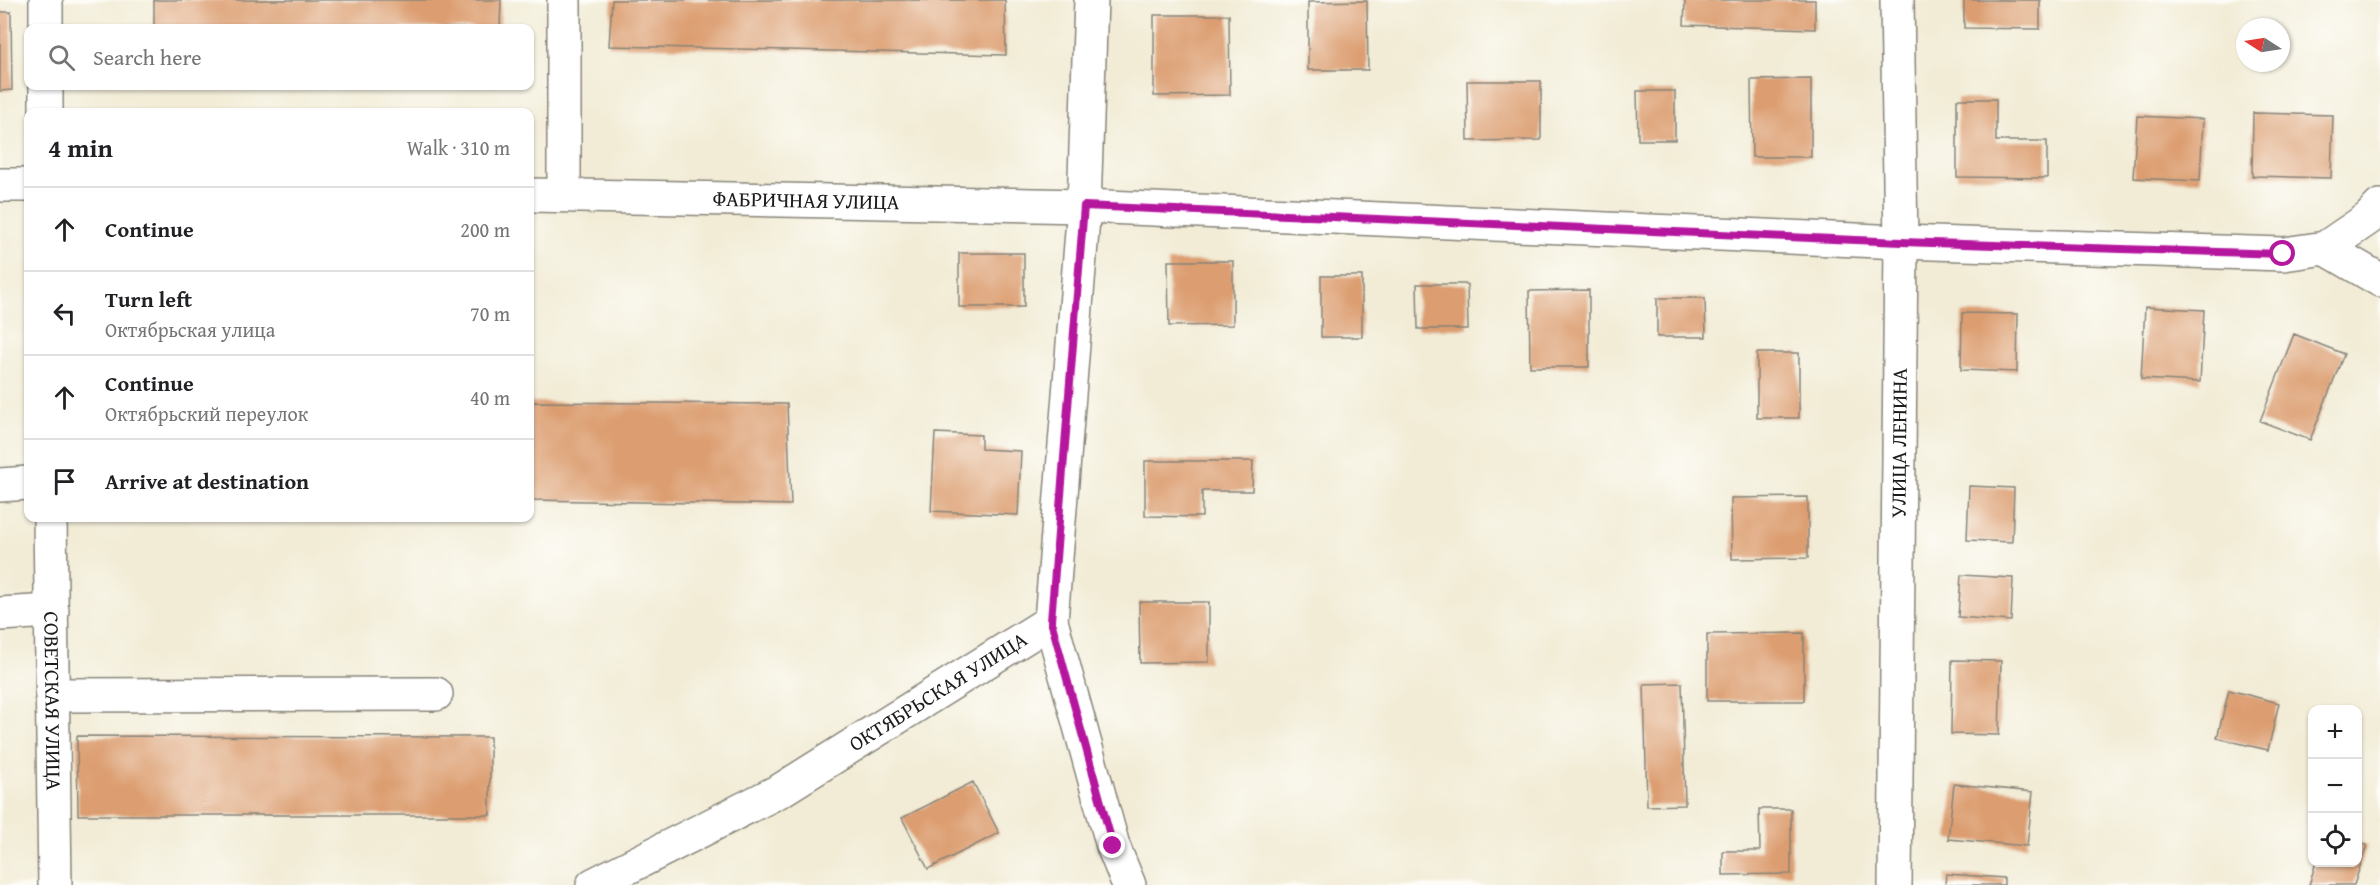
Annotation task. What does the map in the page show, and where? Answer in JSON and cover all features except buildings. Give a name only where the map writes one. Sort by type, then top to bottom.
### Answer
[{"type":"street","points":[[46,0],[46,24]]},
{"type":"street","points":[[564,0],[564,195]]},
{"type":"street","name":"ОКТЯБРЬСКАЯ УЛИЦА","points":[[593,885],[781,790],[1051,621],[1084,206],[1091,0]]},
{"type":"street","name":"УЛИЦА ЛЕНИНА","points":[[1895,885],[1901,242],[1897,0]]},
{"type":"street","points":[[46,90],[46,108]]},
{"type":"street","points":[[0,185],[24,186]]},
{"type":"street","name":"ФАБРИЧНАЯ УЛИЦА","points":[[534,195],[1084,206],[1901,242],[2283,254],[2325,248]]},
{"type":"street","points":[[2380,206],[2369,218],[2325,248],[2380,280]]},
{"type":"street","points":[[0,485],[24,483]]},
{"type":"street","name":"СОВЕТСКАЯ УЛИЦА","points":[[50,522],[55,885]]},
{"type":"street","points":[[0,614],[52,611]]},
{"type":"street","points":[[1051,621],[1113,846],[1129,885]]},
{"type":"street","points":[[52,695],[436,694]]},
{"type":"route","points":[[1113,846],[1051,621],[1084,206],[1901,242],[2283,254]]}]
